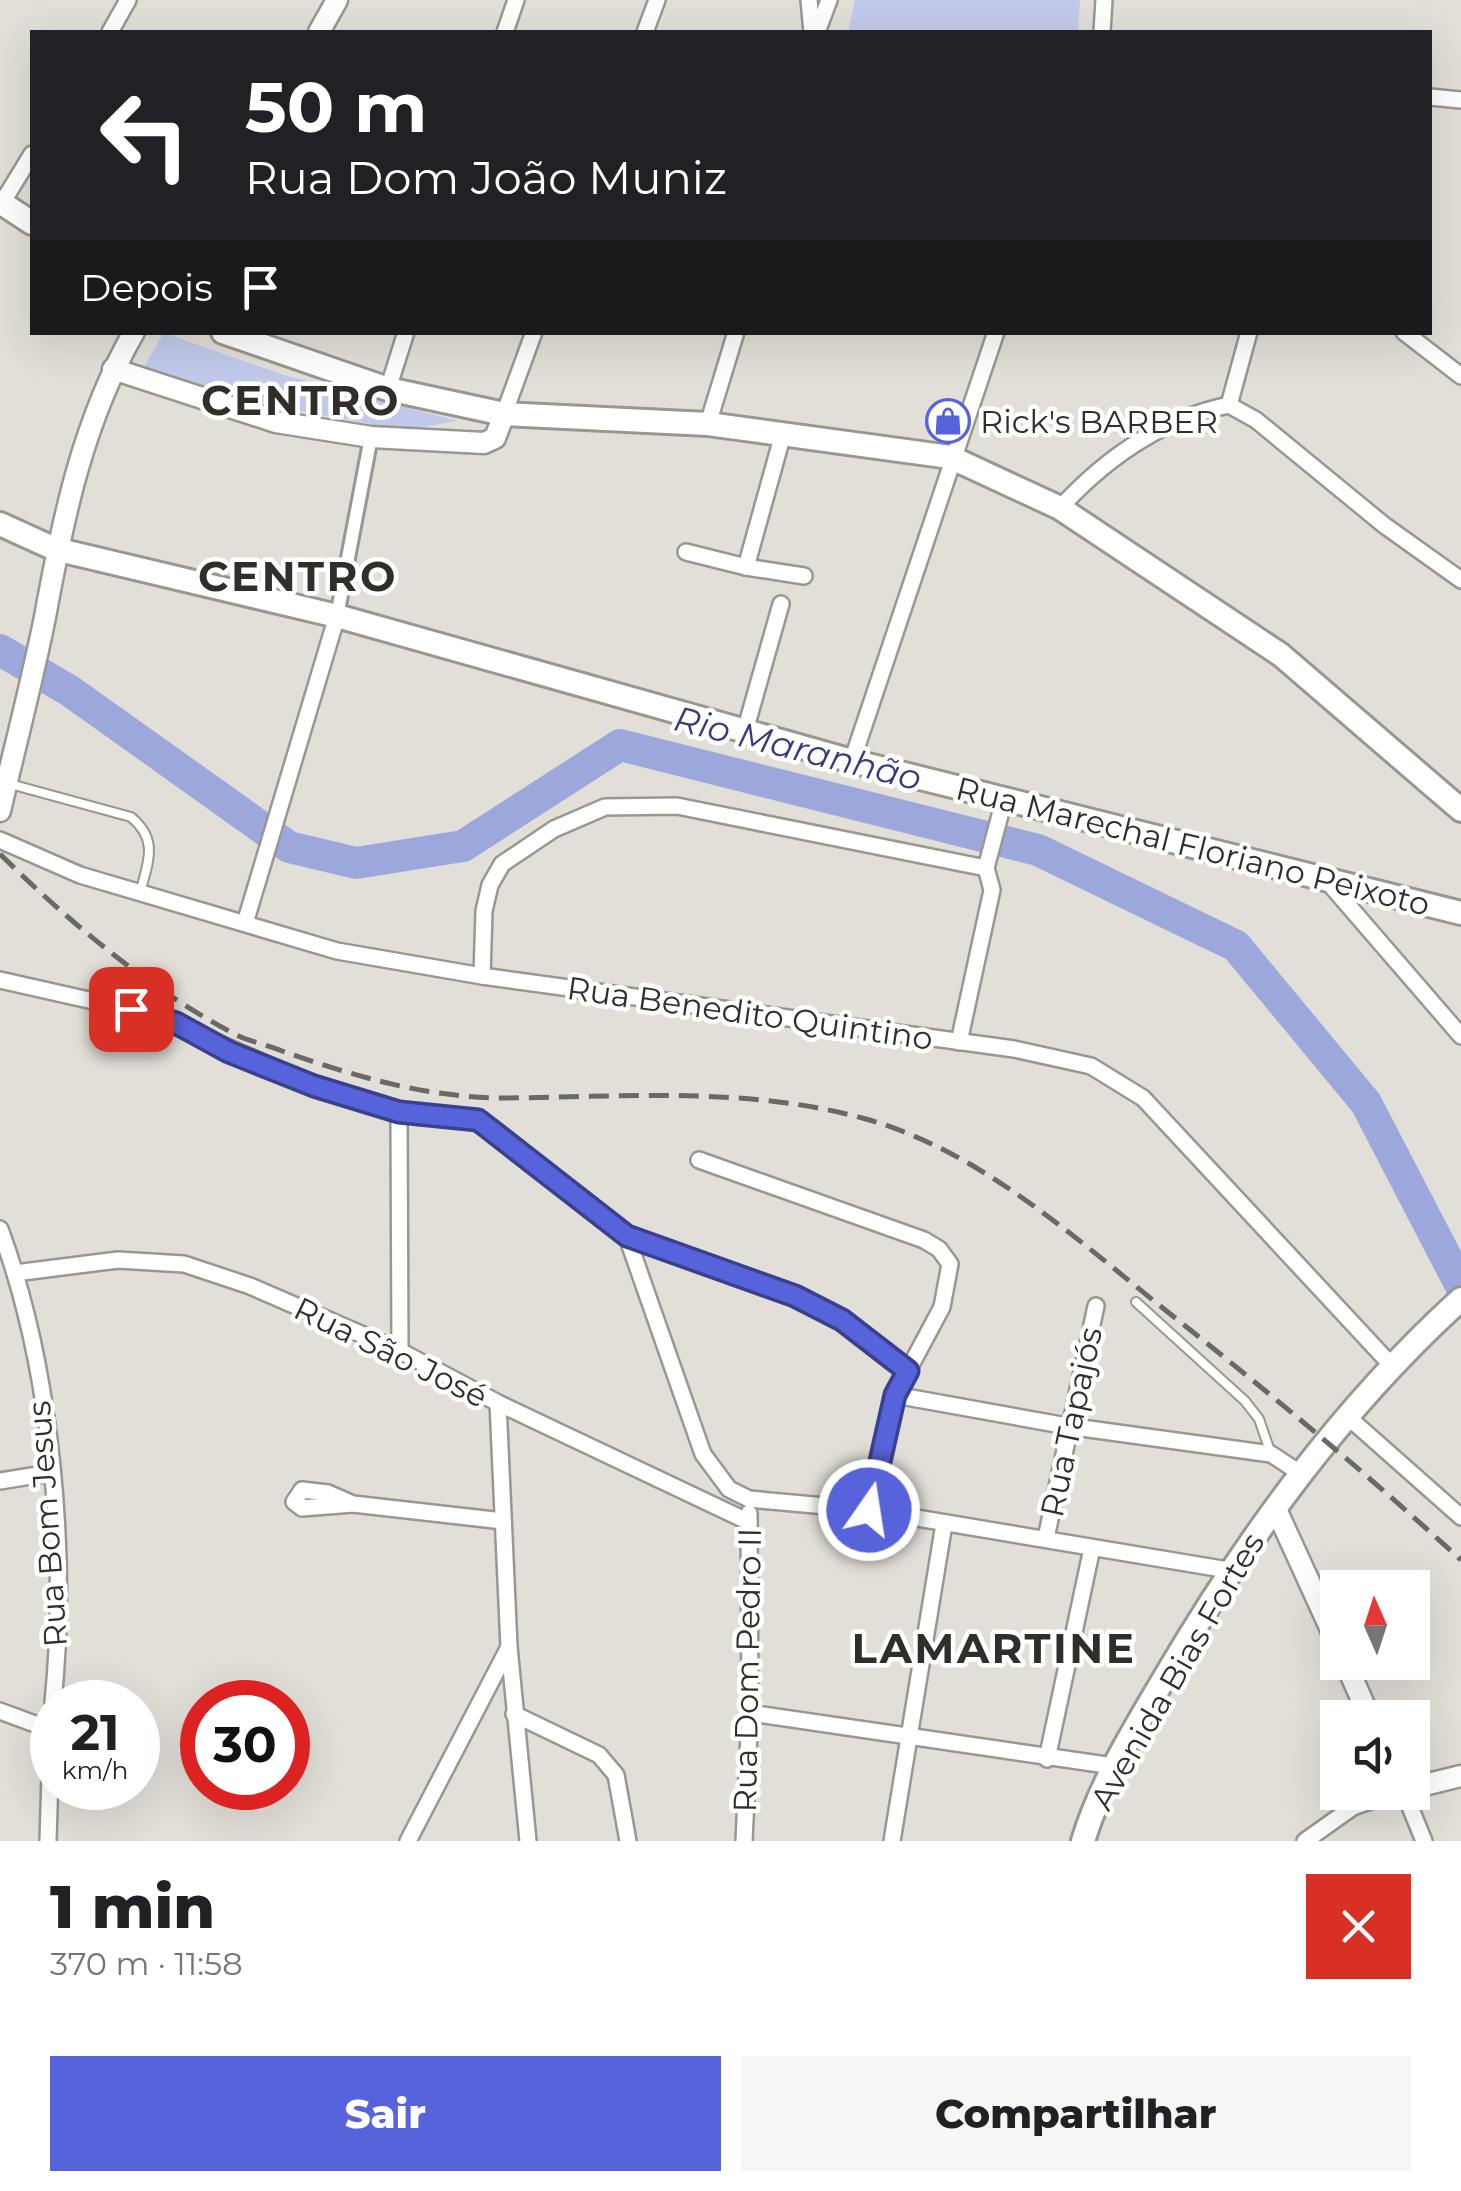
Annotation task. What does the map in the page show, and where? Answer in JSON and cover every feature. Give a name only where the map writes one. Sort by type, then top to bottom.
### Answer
[{"type":"main road","points":[[1,203],[30,222]]},
{"type":"main road","points":[[232,335],[388,389],[504,414],[708,424],[950,457],[1060,508],[1280,655],[1461,810]]},
{"type":"main road","name":"Rua Marechal Floriano Peixoto","points":[[0,524],[55,549],[337,616],[852,761],[1002,808],[1461,913]]},
{"type":"main road","name":"Avenida Bias Fortes","points":[[1083,1841],[1113,1766],[1228,1570],[1300,1472],[1426,1330],[1461,1299]]},
{"type":"street","points":[[111,30],[128,0]]},
{"type":"street","points":[[321,30],[337,0]]},
{"type":"street","points":[[506,30],[516,0]]},
{"type":"street","points":[[646,30],[657,0]]},
{"type":"street","points":[[809,0],[814,30]]},
{"type":"street","points":[[815,30],[829,0]]},
{"type":"street","points":[[1102,30],[1104,0]]},
{"type":"street","points":[[1432,97],[1461,100]]},
{"type":"street","points":[[1,203],[30,157]]},
{"type":"street","points":[[0,812],[6,768],[23,720],[45,616],[55,549],[79,459],[113,369],[132,335]]},
{"type":"street","points":[[388,389],[405,335]]},
{"type":"street","points":[[113,369],[276,422],[371,437],[484,443],[495,438],[533,335]]},
{"type":"street","points":[[708,424],[735,335]]},
{"type":"street","points":[[852,761],[993,335]]},
{"type":"street","points":[[1229,405],[1248,335]]},
{"type":"street","points":[[1408,335],[1461,376]]},
{"type":"street","points":[[1060,508],[1092,475],[1143,438],[1188,416],[1229,405],[1256,420],[1384,525],[1461,580]]},
{"type":"street","points":[[746,567],[783,434]]},
{"type":"street","points":[[246,920],[337,616],[371,437]]},
{"type":"street","points":[[686,552],[804,576]]},
{"type":"street","points":[[744,730],[781,604]]},
{"type":"street","points":[[482,976],[484,911],[490,885],[502,864],[554,829],[606,807],[677,806],[957,859],[986,868]]},
{"type":"street","points":[[959,1042],[992,890],[986,868],[1002,808]]},
{"type":"street","name":"Rua Benedito Quintino","points":[[0,840],[44,862],[140,893],[246,920],[337,951],[482,976],[959,1042],[1091,1066],[1132,1090],[1393,1367]]},
{"type":"street","points":[[1328,882],[1461,1036]]},
{"type":"street","points":[[0,980],[151,1014],[314,1086],[399,1112],[462,1116],[488,1125],[627,1236],[795,1296],[842,1320],[908,1371]]},
{"type":"street","points":[[399,1112],[400,1351]]},
{"type":"street","points":[[699,1160],[939,1249],[950,1264],[950,1283],[942,1307],[895,1395],[869,1510]]},
{"type":"street","name":"Rua Bom Jesus","points":[[0,1229],[15,1273],[42,1405],[58,1604],[54,1680]]},
{"type":"street","points":[[627,1236],[703,1454],[729,1489],[750,1499],[869,1510],[1228,1570]]},
{"type":"street","name":"Rua São José","points":[[15,1273],[118,1260],[184,1264],[250,1286],[400,1351],[498,1403],[749,1522]]},
{"type":"street","name":"Rua Tapajós","points":[[1046,1538],[1066,1426],[1096,1306]]},
{"type":"street","points":[[895,1395],[1066,1426],[1271,1454],[1300,1472]]},
{"type":"street","points":[[498,1403],[509,1646],[528,1841]]},
{"type":"street","points":[[1348,1417],[1461,1517]]},
{"type":"street","points":[[0,1482],[50,1474]]},
{"type":"street","name":"Rua Dom Pedro II","points":[[744,1841],[750,1713],[750,1499]]},
{"type":"street","points":[[352,1504],[503,1521]]},
{"type":"street","points":[[1275,1507],[1320,1606]]},
{"type":"street","points":[[892,1841],[944,1524]]},
{"type":"street","points":[[1047,1760],[1092,1548]]},
{"type":"street","points":[[408,1841],[509,1646]]},
{"type":"street","points":[[0,1711],[30,1722]]},
{"type":"street","points":[[750,1713],[1047,1760],[1113,1766]]},
{"type":"street","points":[[514,1714],[576,1742],[616,1775],[628,1841]]},
{"type":"street","points":[[1430,1784],[1461,1776]]},
{"type":"street","points":[[48,1841],[49,1810]]},
{"type":"street","points":[[1304,1841],[1349,1810]]},
{"type":"street","points":[[1409,1810],[1424,1841]]},
{"type":"lane","points":[[6,768],[132,818],[147,830],[152,851],[140,893]]},
{"type":"lane","points":[[1136,1302],[1245,1401],[1259,1419],[1271,1454]]},
{"type":"shaded area","points":[[855,0],[1080,0],[1078,30],[848,30]]},
{"type":"shaded area","points":[[163,335],[170,335],[284,375],[458,421],[404,430],[246,401],[144,366]]},
{"type":"waterway","name":"Rio Maranhão","points":[[0,650],[70,691],[289,847],[356,863],[463,846],[620,745],[1038,850],[1236,946],[1366,1103],[1461,1286]]},
{"type":"railway","points":[[0,854],[108,950],[166,993],[240,1037],[336,1069],[419,1090],[476,1097],[686,1096],[776,1102],[866,1119],[948,1152],[1024,1199],[1096,1253],[1315,1432],[1461,1560]]},
{"type":"place","name":"Rick's BARBER","points":[[948,421]]},
{"type":"district","name":"CENTRO","points":[[301,400]]},
{"type":"district","name":"CENTRO","points":[[298,576]]},
{"type":"district","name":"LAMARTINE","points":[[994,1648]]},
{"type":"route","points":[[131,1009],[176,1023],[229,1052],[314,1086],[399,1112],[478,1120],[627,1236],[762,1282],[842,1320],[865,1342],[908,1371],[895,1395],[869,1510]]}]
